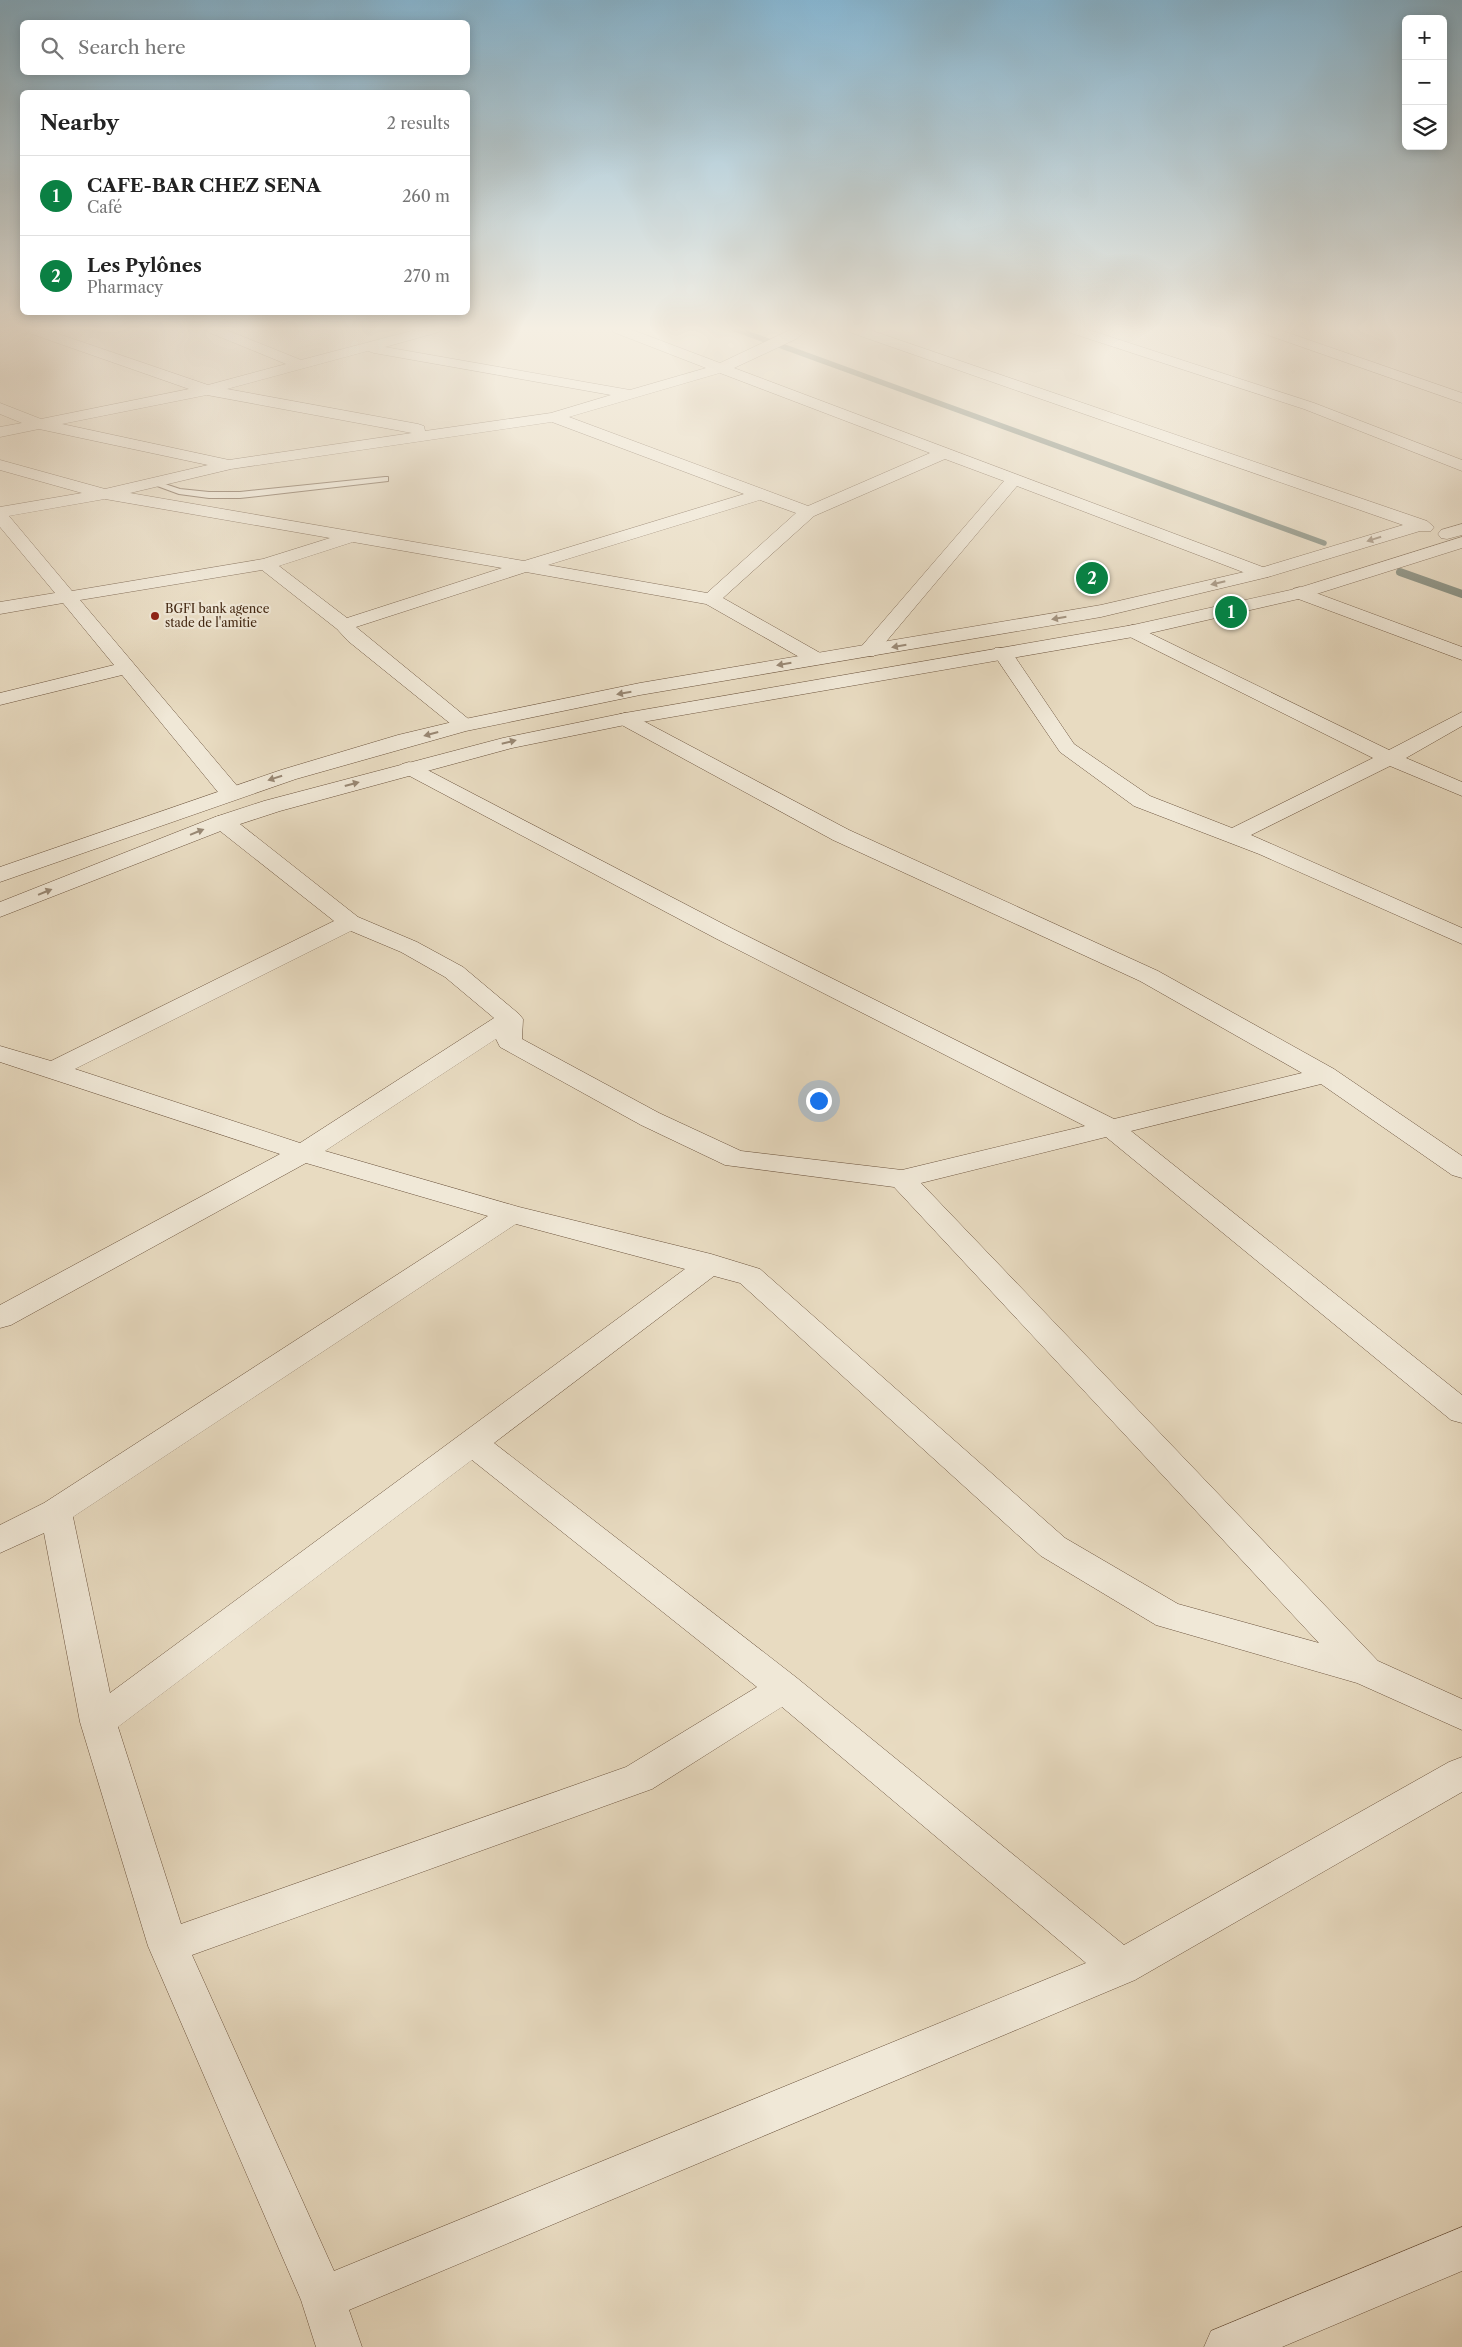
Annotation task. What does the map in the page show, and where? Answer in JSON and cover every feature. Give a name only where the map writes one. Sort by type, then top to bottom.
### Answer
[{"type":"street","points":[[109,439],[231,464]]},
{"type":"street","points":[[230,792],[0,514],[105,494],[231,464],[402,439]]},
{"type":"street","points":[[611,439],[808,512]]},
{"type":"street","points":[[906,439],[1262,573]]},
{"type":"street","points":[[1171,439],[1458,536]]},
{"type":"street","points":[[1392,439],[1462,466]]},
{"type":"street","points":[[712,599],[808,512],[944,453]]},
{"type":"street","points":[[0,465],[105,494],[712,599],[815,658]]},
{"type":"street","points":[[867,652],[1014,479]]},
{"type":"street","points":[[344,625],[761,494]]},
{"type":"street","points":[[0,874],[230,792],[318,764],[464,725],[815,658],[867,652],[1100,611],[1262,573],[1421,525]]},
{"type":"street","points":[[0,910],[223,822],[409,768],[510,742],[625,719],[1002,652],[1133,631],[1300,592],[1458,536]]},
{"type":"street","points":[[0,608],[66,595],[266,564],[352,537]]},
{"type":"street","points":[[266,564],[344,625],[355,637],[464,725]]},
{"type":"street","points":[[1300,592],[1462,654]]},
{"type":"street","points":[[1133,631],[1390,758],[1462,790]]},
{"type":"street","points":[[1002,652],[1068,748],[1142,801],[1267,849],[1462,937]]},
{"type":"street","points":[[0,699],[127,668]]},
{"type":"street","points":[[1232,836],[1390,758],[1462,718]]},
{"type":"street","points":[[625,719],[841,835],[1149,976],[1326,1075],[1462,1169]]},
{"type":"street","points":[[409,768],[723,933],[1111,1128],[1462,1412]]},
{"type":"street","points":[[223,822],[350,922],[409,947],[454,972],[510,1018]]},
{"type":"street","points":[[53,1070],[350,922]]},
{"type":"street","points":[[510,1018],[509,1042],[568,1076],[650,1119],[735,1159],[902,1179],[1326,1075]]},
{"type":"street","points":[[4,1312],[303,1154],[510,1018]]},
{"type":"street","points":[[0,1054],[303,1154],[512,1214],[711,1264],[750,1276],[1052,1547],[1168,1615],[1366,1671],[1462,1715]]},
{"type":"street","points":[[902,1179],[1366,1671]]},
{"type":"street","points":[[0,1540],[56,1512],[512,1214]]},
{"type":"street","points":[[98,1722],[711,1264]]},
{"type":"street","points":[[472,1443],[784,1688],[1121,1967]]},
{"type":"street","points":[[56,1512],[98,1722],[168,1946],[323,2298],[339,2347]]},
{"type":"street","points":[[168,1946],[638,1778],[784,1688]]},
{"type":"street","points":[[323,2298],[1121,1967],[1462,1773]]},
{"type":"street","points":[[1226,2347],[1462,2249]]},
{"type":"lane","points":[[153,483],[179,491],[209,495],[240,495],[386,479]]},
{"type":"waterway","points":[[1036,439],[1324,543]]},
{"type":"waterway","points":[[1400,572],[1462,594]]},
{"type":"place","name":"Les Pylônes","points":[[1092,578]]},
{"type":"place","name":"CAFE-BAR CHEZ SENA","points":[[1231,612]]},
{"type":"place","name":"BGFI bank agence stade de l'amitie","points":[[155,616]]}]
